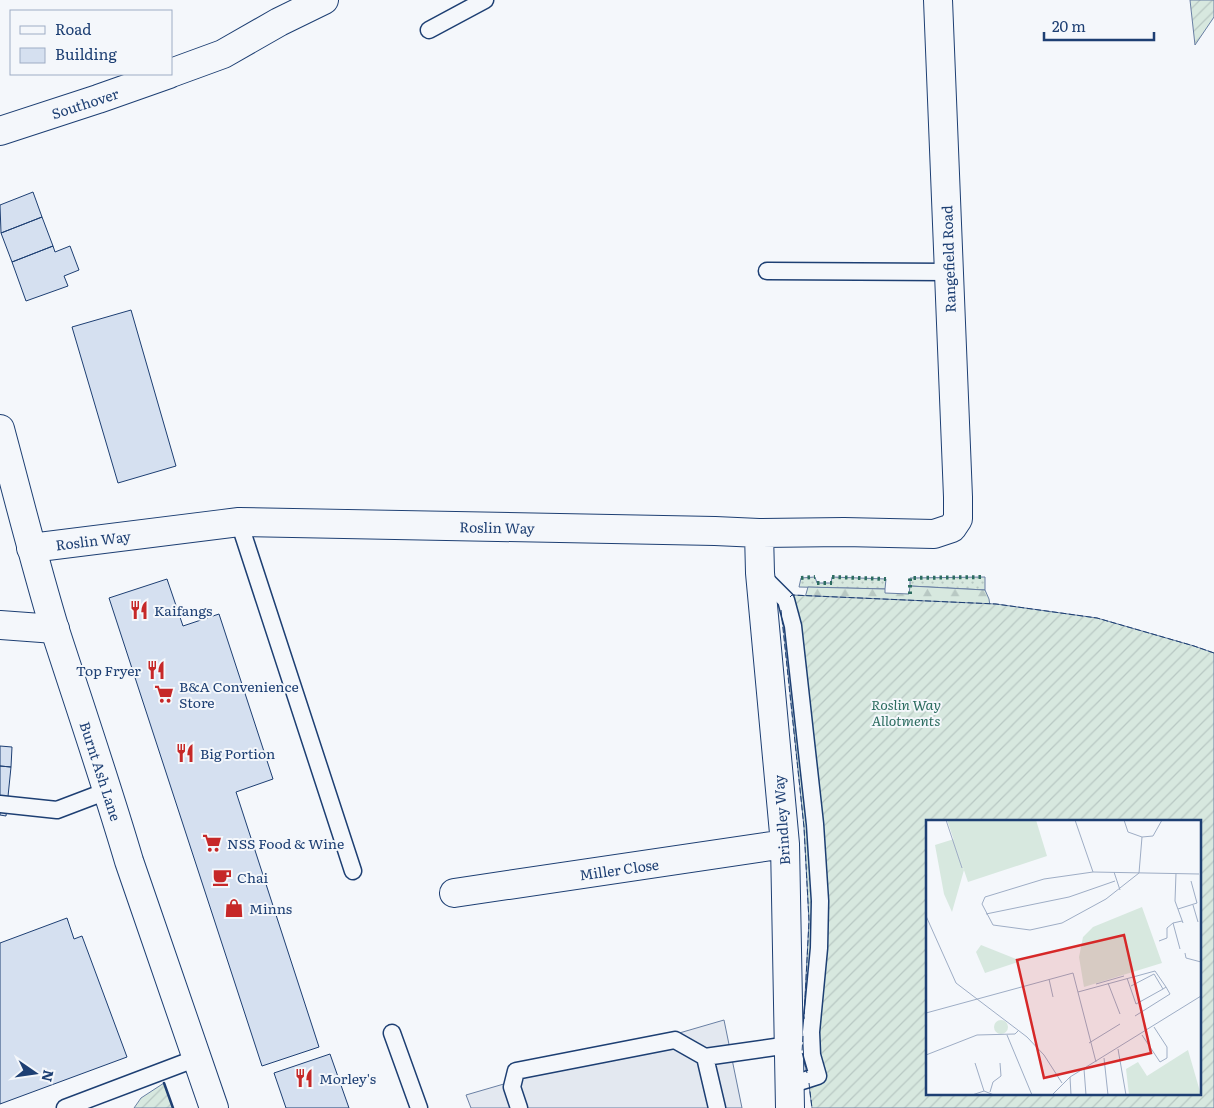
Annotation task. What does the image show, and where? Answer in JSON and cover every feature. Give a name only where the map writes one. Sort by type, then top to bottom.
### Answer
[{"type":"street","name":"Southover","points":[[172,72],[223,54],[279,22],[324,0]]},
{"type":"street","name":"Rangefield Road","points":[[938,0],[958,519]]},
{"type":"street","name":"Southover","points":[[0,131],[164,75]]},
{"type":"street","name":"Burnt Ash Lane","points":[[0,429],[55,629],[129,861],[214,1108]]},
{"type":"street","name":"Roslin Way","points":[[32,548],[239,522],[759,533],[934,534],[952,528],[958,519]]},
{"type":"street","name":"Brindley Way","points":[[759,533],[760,573],[785,844],[790,1096]]},
{"type":"street","points":[[0,625],[55,629]]},
{"type":"street","name":"Miller Close","points":[[454,893],[785,844]]},
{"type":"lane","points":[[428,30],[485,0]]},
{"type":"lane","points":[[768,271],[949,272]]},
{"type":"lane","points":[[239,522],[353,870]]},
{"type":"lane","points":[[760,573],[786,600],[793,626],[814,824],[820,901],[819,948],[811,1032],[812,1055],[818,1076],[790,1096]]},
{"type":"lane","points":[[0,804],[57,810],[107,790]]},
{"type":"lane","points":[[392,1033],[419,1108]]},
{"type":"lane","points":[[519,1108],[512,1088],[516,1071],[675,1040],[705,1057],[789,1045]]},
{"type":"lane","points":[[705,1057],[717,1108]]},
{"type":"lane","points":[[65,1108],[197,1058]]},
{"type":"green space","points":[[1190,0],[1214,0],[1214,17],[1195,45]]},
{"type":"green space","points":[[815,577],[817,583],[831,583],[832,577],[886,579],[885,589],[799,587],[801,578]]},
{"type":"green space","points":[[985,577],[985,590],[910,586],[910,578]]},
{"type":"green space","points":[[910,586],[985,590],[989,599],[991,613],[802,608],[808,587],[885,589],[885,593],[909,594]]},
{"type":"green space","name":"Roslin Way Allotments","points":[[792,595],[996,604],[1097,618],[1214,653],[1214,1108],[812,1108],[802,1052],[809,921],[804,827],[781,605]]},
{"type":"green space","points":[[164,1083],[173,1108],[134,1108],[141,1098]]},
{"type":"shaded area","points":[[724,1020],[742,1108],[471,1108],[466,1095]]},
{"type":"building","points":[[33,192],[42,217],[1,233],[0,205]]},
{"type":"building","points":[[42,217],[53,246],[12,262],[1,233]]},
{"type":"building","points":[[53,246],[55,252],[70,246],[79,270],[64,276],[68,286],[26,301],[12,262]]},
{"type":"building","points":[[131,310],[176,466],[118,483],[72,327]]},
{"type":"building","points":[[167,579],[183,626],[219,614],[273,779],[236,792],[319,1047],[262,1066],[109,598]]},
{"type":"building","points":[[0,746],[12,747],[11,767],[0,766]]},
{"type":"building","points":[[0,766],[11,767],[6,816],[0,815]]},
{"type":"building","points":[[67,918],[74,939],[82,936],[127,1057],[0,1104],[0,943]]},
{"type":"building","points":[[330,1054],[349,1108],[286,1108],[274,1073]]},
{"type":"hedge","points":[[801,578],[815,577]]},
{"type":"hedge","points":[[832,577],[886,579]]},
{"type":"hedge","points":[[910,594],[910,578],[985,577]]},
{"type":"hedge","points":[[817,583],[832,583]]},
{"type":"fence","points":[[790,597],[792,595],[996,604],[1097,618],[1214,653]]},
{"type":"fence","points":[[781,610],[804,827],[809,921],[804,1019]]},
{"type":"fence","points":[[803,1036],[802,1052],[807,1073]]},
{"type":"fence","points":[[809,1083],[812,1108]]},
{"type":"wall","points":[[164,1083],[173,1108]]},
{"type":"place","name":"Kaifangs","points":[[139,610]]},
{"type":"place","name":"Top Fryer","points":[[156,670]]},
{"type":"place","name":"B&A Convenience Store","points":[[164,694]]},
{"type":"place","name":"Big Portion","points":[[185,753]]},
{"type":"place","name":"NSS Food & Wine","points":[[212,843]]},
{"type":"place","name":"Chai","points":[[222,877]]},
{"type":"place","name":"Minns","points":[[234,908]]},
{"type":"place","name":"Morley's","points":[[304,1078]]}]
